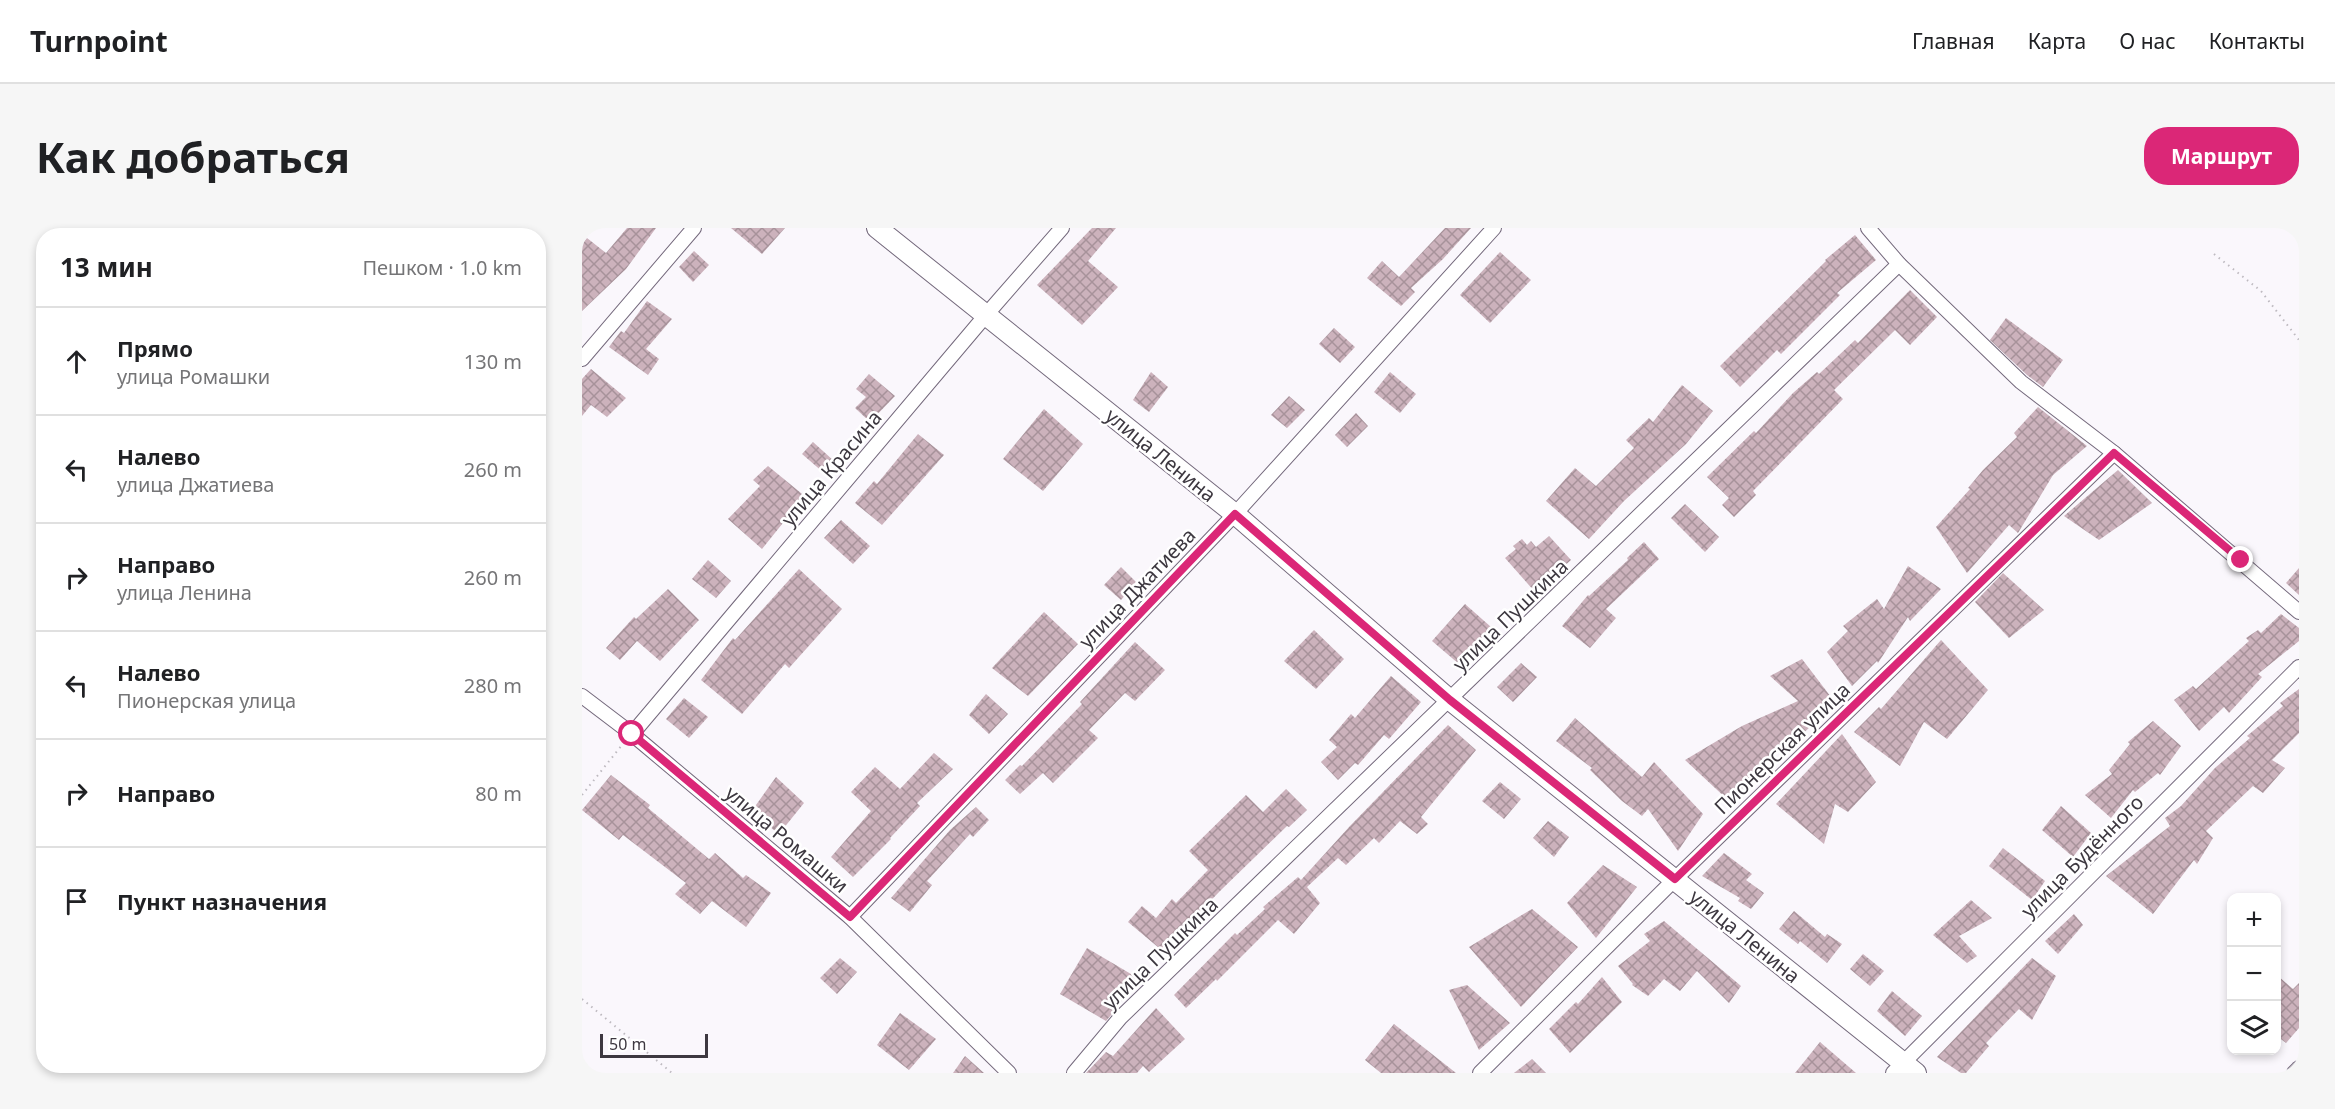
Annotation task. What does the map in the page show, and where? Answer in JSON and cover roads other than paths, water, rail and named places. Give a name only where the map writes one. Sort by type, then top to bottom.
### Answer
[{"type":"street","points":[[582,359],[694,228]]},
{"type":"street","name":"улица Ленина","points":[[877,228],[1235,514],[1450,700],[1675,879],[1904,1069]]},
{"type":"street","name":"улица Красина","points":[[632,734],[1062,228]]},
{"type":"street","name":"улица Джатиева","points":[[850,917],[1235,514],[1494,228]]},
{"type":"street","points":[[1868,228],[1899,264],[2021,382],[2114,453],[2299,612]]},
{"type":"street","name":"улица Пушкина","points":[[1074,1073],[1120,1018],[1899,264]]},
{"type":"street","name":"Пионерская улица","points":[[1480,1073],[1675,879],[2114,453]]},
{"type":"street","name":"улица Будённого","points":[[1904,1069],[2299,667]]},
{"type":"street","name":"улица Ромашки","points":[[582,696],[632,734],[850,917],[1010,1073]]},
{"type":"street","points":[[2294,1073],[2299,1068]]}]
